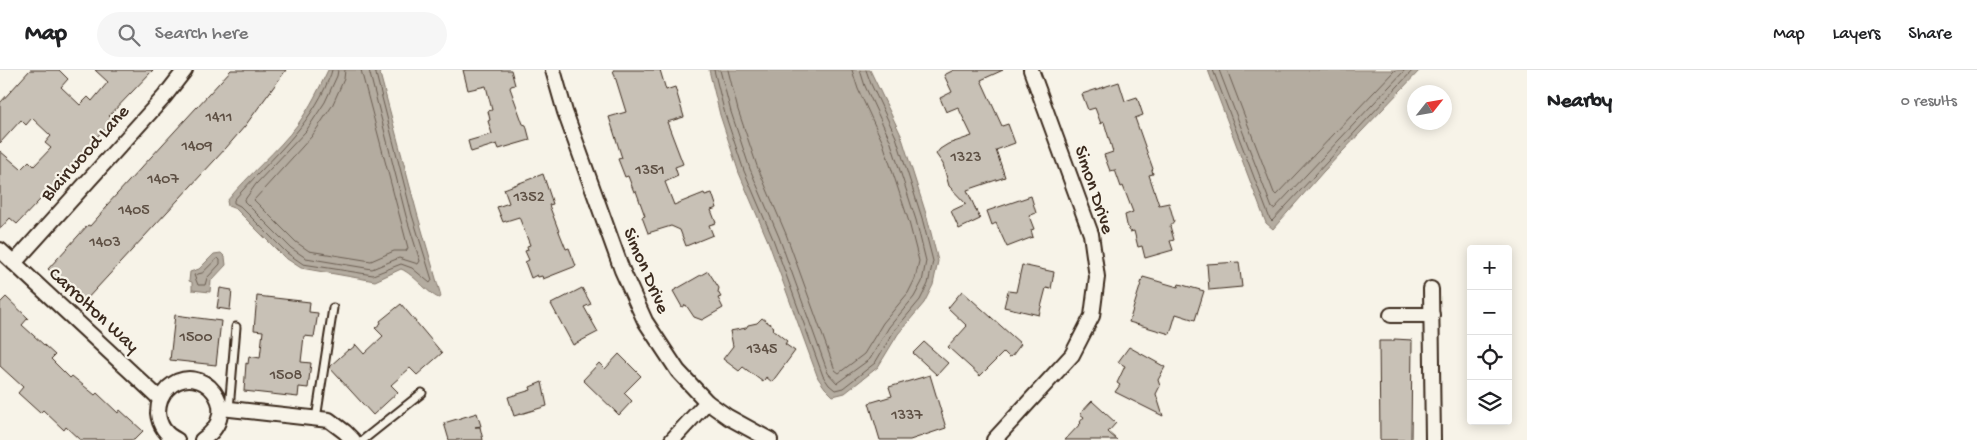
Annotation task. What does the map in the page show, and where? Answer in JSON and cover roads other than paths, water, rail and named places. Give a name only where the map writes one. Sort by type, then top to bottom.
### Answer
[{"type":"street","name":"Blairwood Lane","points":[[14,263],[164,97],[185,70]]},
{"type":"street","name":"Simon Drive","points":[[553,70],[565,112],[622,270],[645,321],[678,371],[707,402],[728,417],[770,440]]},
{"type":"street","name":"Simon Drive","points":[[994,440],[1072,355],[1092,316],[1097,277],[1091,234],[1031,70]]},
{"type":"street","name":"Carrolton Way","points":[[0,250],[160,398]]},
{"type":"street","points":[[1431,288],[1433,440]]},
{"type":"street","points":[[1391,315],[1432,315]]},
{"type":"street","points":[[176,440],[167,434],[158,417],[160,398],[174,383],[194,380],[204,383],[212,390],[225,409]]},
{"type":"street","points":[[672,440],[707,402]]},
{"type":"street","points":[[225,409],[329,420],[353,440]]},
{"type":"street","points":[[202,440],[216,427],[225,409]]},
{"type":"lane","points":[[316,419],[333,308]]},
{"type":"lane","points":[[225,409],[236,327]]},
{"type":"lane","points":[[363,440],[422,393]]},
{"type":"water","points":[[328,70],[379,70],[440,298],[432,294],[401,269],[375,281],[301,268],[284,257],[236,209],[228,206],[227,201],[298,124]]},
{"type":"water","points":[[709,70],[870,70],[901,135],[927,217],[938,261],[933,285],[924,303],[898,334],[878,367],[845,393],[833,396],[818,378],[768,241],[739,173],[720,115]]},
{"type":"water","points":[[1208,70],[1420,70],[1323,172],[1273,229],[1266,223]]},
{"type":"water","points":[[221,253],[225,257],[226,265],[211,281],[210,292],[192,290],[192,282],[189,281],[190,272],[199,269],[214,254]]}]
